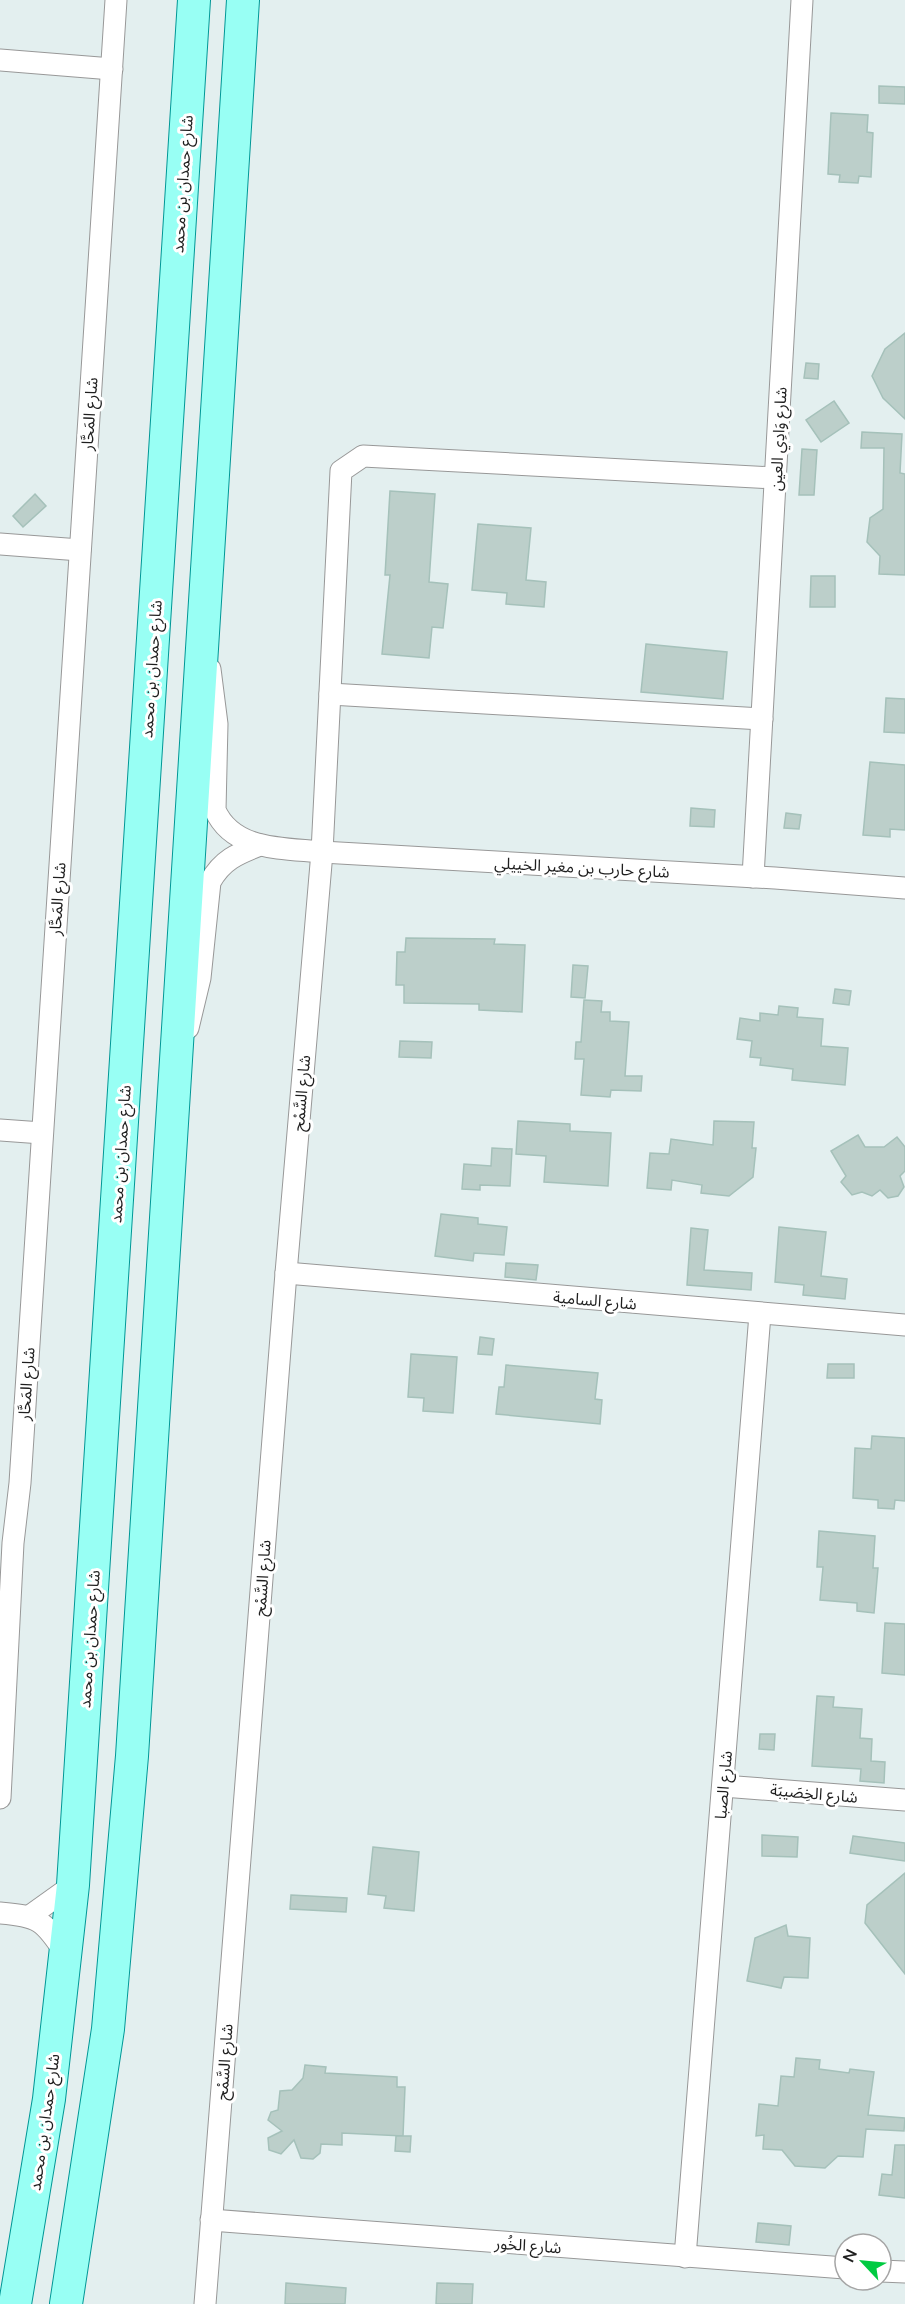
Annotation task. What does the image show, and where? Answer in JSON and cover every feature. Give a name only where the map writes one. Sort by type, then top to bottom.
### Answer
[{"type":"main road","name":"شارع حمدان بن محمد","points":[[15,2304],[49,2099],[73,1885],[194,0]]},
{"type":"main road","points":[[66,2304],[108,2029],[132,1756],[243,0]]},
{"type":"street","name":"شارع المَحَّار","points":[[0,1798],[7,1543],[20,1483],[116,0]]},
{"type":"street","name":"شارع وَادِي العين","points":[[753,877],[802,0]]},
{"type":"street","points":[[0,60],[112,69]]},
{"type":"street","name":"شارع السَّمْح","points":[[205,2304],[286,1273],[322,852],[340,471],[363,456],[775,478]]},
{"type":"street","points":[[0,544],[80,550]]},
{"type":"street","name":"شارع حارب بن مغير الخييلي","points":[[204,645],[216,704],[215,810],[220,822],[229,832],[260,845],[322,852],[905,888]]},
{"type":"street","points":[[330,694],[762,719]]},
{"type":"street","name":"شارع حارب بن مغير الخييلي","points":[[176,1066],[200,978],[210,882],[217,869],[228,858],[260,845]]},
{"type":"street","points":[[0,1130],[42,1133]]},
{"type":"street","name":"شارع السامية","points":[[286,1273],[905,1325]]},
{"type":"street","name":"شارع الصبا","points":[[685,2257],[760,1314]]},
{"type":"street","name":"شارع الخِصَيبَة","points":[[723,1786],[905,1800]]},
{"type":"street","points":[[31,1915],[73,1885]]},
{"type":"street","points":[[0,1913],[31,1915],[56,1938],[65,1953]]},
{"type":"street","name":"شارع الخُور","points":[[211,2220],[833,2267]]},
{"type":"building","points":[[879,86],[905,87],[905,104],[879,103]]},
{"type":"building","points":[[831,113],[868,115],[867,132],[873,133],[871,177],[859,176],[858,183],[839,182],[840,175],[828,174]]},
{"type":"building","points":[[905,333],[905,419],[883,398],[872,376],[885,349]]},
{"type":"building","points":[[806,363],[819,364],[818,379],[804,378]]},
{"type":"building","points":[[834,401],[849,423],[821,442],[806,420]]},
{"type":"building","points":[[862,432],[902,434],[900,473],[905,474],[905,575],[879,574],[880,556],[867,542],[870,518],[883,509],[884,448],[861,448]]},
{"type":"building","points":[[802,449],[817,450],[814,495],[799,495]]},
{"type":"building","points":[[390,491],[435,494],[429,582],[448,584],[443,628],[432,627],[429,658],[382,654],[390,575],[385,575]]},
{"type":"building","points":[[35,494],[46,506],[23,527],[13,516]]},
{"type":"building","points":[[478,524],[531,528],[526,580],[546,582],[544,607],[506,604],[507,593],[472,590]]},
{"type":"building","points":[[811,576],[835,576],[835,607],[810,607]]},
{"type":"building","points":[[646,644],[727,652],[723,699],[641,692]]},
{"type":"building","points":[[886,698],[905,699],[905,733],[884,732]]},
{"type":"building","points":[[870,762],[905,765],[905,830],[890,829],[890,837],[863,835]]},
{"type":"building","points":[[691,808],[715,810],[714,827],[690,826]]},
{"type":"building","points":[[786,813],[801,815],[799,829],[784,828]]},
{"type":"building","points":[[406,938],[495,939],[494,944],[525,945],[522,1012],[479,1010],[479,1004],[404,1003],[404,985],[396,985],[397,952],[405,952]]},
{"type":"building","points":[[573,965],[588,966],[585,998],[571,997]]},
{"type":"building","points":[[835,989],[851,991],[849,1005],[833,1003]]},
{"type":"building","points":[[584,1000],[602,1001],[601,1012],[610,1012],[610,1021],[629,1022],[625,1076],[642,1076],[641,1091],[611,1090],[610,1097],[581,1095],[584,1059],[575,1059],[576,1042],[581,1042]]},
{"type":"building","points":[[779,1006],[798,1008],[797,1017],[823,1019],[821,1046],[848,1048],[845,1085],[792,1080],[793,1069],[760,1065],[761,1058],[750,1057],[752,1041],[737,1039],[740,1018],[760,1021],[760,1013],[778,1015]]},
{"type":"building","points":[[400,1041],[432,1042],[431,1058],[399,1057]]},
{"type":"building","points":[[518,1121],[570,1124],[570,1131],[611,1133],[608,1186],[544,1182],[546,1156],[516,1154]]},
{"type":"building","points":[[714,1121],[754,1122],[752,1148],[756,1148],[753,1177],[729,1196],[701,1193],[702,1185],[672,1180],[671,1190],[647,1188],[650,1153],[669,1154],[671,1139],[713,1145]]},
{"type":"building","points":[[858,1135],[865,1147],[884,1147],[897,1137],[905,1147],[905,1171],[900,1176],[904,1187],[898,1196],[888,1198],[880,1190],[872,1196],[862,1192],[852,1195],[841,1182],[846,1176],[831,1151]]},
{"type":"building","points":[[492,1148],[512,1149],[510,1186],[480,1185],[480,1190],[462,1189],[464,1164],[491,1166]]},
{"type":"building","points":[[441,1214],[478,1218],[478,1224],[507,1227],[504,1255],[474,1253],[473,1261],[435,1256]]},
{"type":"building","points":[[779,1227],[826,1232],[821,1276],[847,1279],[845,1299],[803,1295],[804,1285],[775,1282]]},
{"type":"building","points":[[691,1228],[708,1230],[704,1270],[752,1273],[751,1290],[687,1285]]},
{"type":"building","points":[[506,1263],[538,1265],[536,1280],[505,1277]]},
{"type":"building","points":[[480,1337],[494,1339],[492,1355],[478,1354]]},
{"type":"building","points":[[411,1354],[457,1357],[453,1413],[423,1411],[424,1398],[408,1397]]},
{"type":"building","points":[[828,1364],[854,1364],[854,1378],[827,1378]]},
{"type":"building","points":[[506,1365],[598,1373],[595,1399],[602,1400],[600,1424],[496,1414],[499,1387],[504,1387]]},
{"type":"building","points":[[872,1436],[905,1438],[905,1501],[895,1500],[894,1509],[878,1508],[878,1500],[853,1498],[855,1448],[871,1449]]},
{"type":"building","points":[[819,1531],[875,1536],[873,1568],[878,1568],[874,1613],[857,1611],[857,1603],[820,1600],[823,1567],[817,1567]]},
{"type":"building","points":[[885,1623],[905,1624],[905,1675],[882,1673]]},
{"type":"building","points":[[817,1696],[834,1697],[833,1707],[862,1709],[860,1738],[872,1739],[871,1761],[885,1762],[884,1783],[860,1781],[861,1769],[812,1766]]},
{"type":"building","points":[[760,1734],[775,1734],[774,1750],[759,1749]]},
{"type":"building","points":[[762,1835],[798,1837],[797,1857],[762,1856]]},
{"type":"building","points":[[853,1836],[905,1843],[905,1861],[850,1853]]},
{"type":"building","points":[[373,1847],[419,1852],[414,1911],[384,1908],[386,1896],[368,1894]]},
{"type":"building","points":[[905,1873],[905,1974],[865,1923],[867,1905]]},
{"type":"building","points":[[291,1895],[347,1898],[346,1912],[290,1909]]},
{"type":"building","points":[[786,1925],[788,1936],[810,1938],[808,1978],[784,1977],[781,1988],[747,1981],[755,1938]]},
{"type":"building","points":[[796,2058],[820,2060],[819,2069],[849,2073],[850,2069],[874,2072],[868,2115],[905,2118],[904,2131],[866,2129],[863,2157],[838,2156],[825,2168],[795,2166],[782,2150],[763,2149],[764,2135],[756,2136],[759,2104],[778,2106],[781,2076],[794,2077]]},
{"type":"building","points":[[305,2065],[326,2067],[325,2073],[397,2077],[397,2087],[405,2087],[403,2136],[342,2133],[342,2145],[321,2144],[320,2153],[313,2159],[301,2158],[294,2140],[281,2154],[269,2150],[268,2138],[282,2131],[268,2120],[271,2112],[278,2110],[280,2091],[292,2090],[303,2078]]},
{"type":"building","points":[[396,2136],[411,2136],[410,2152],[395,2151]]},
{"type":"building","points":[[895,2145],[905,2145],[905,2198],[879,2195],[882,2174],[892,2175]]},
{"type":"building","points":[[758,2223],[791,2226],[789,2245],[756,2242]]},
{"type":"building","points":[[286,2283],[346,2288],[345,2304],[285,2304]]},
{"type":"building","points":[[437,2283],[473,2284],[472,2304],[436,2304]]}]
